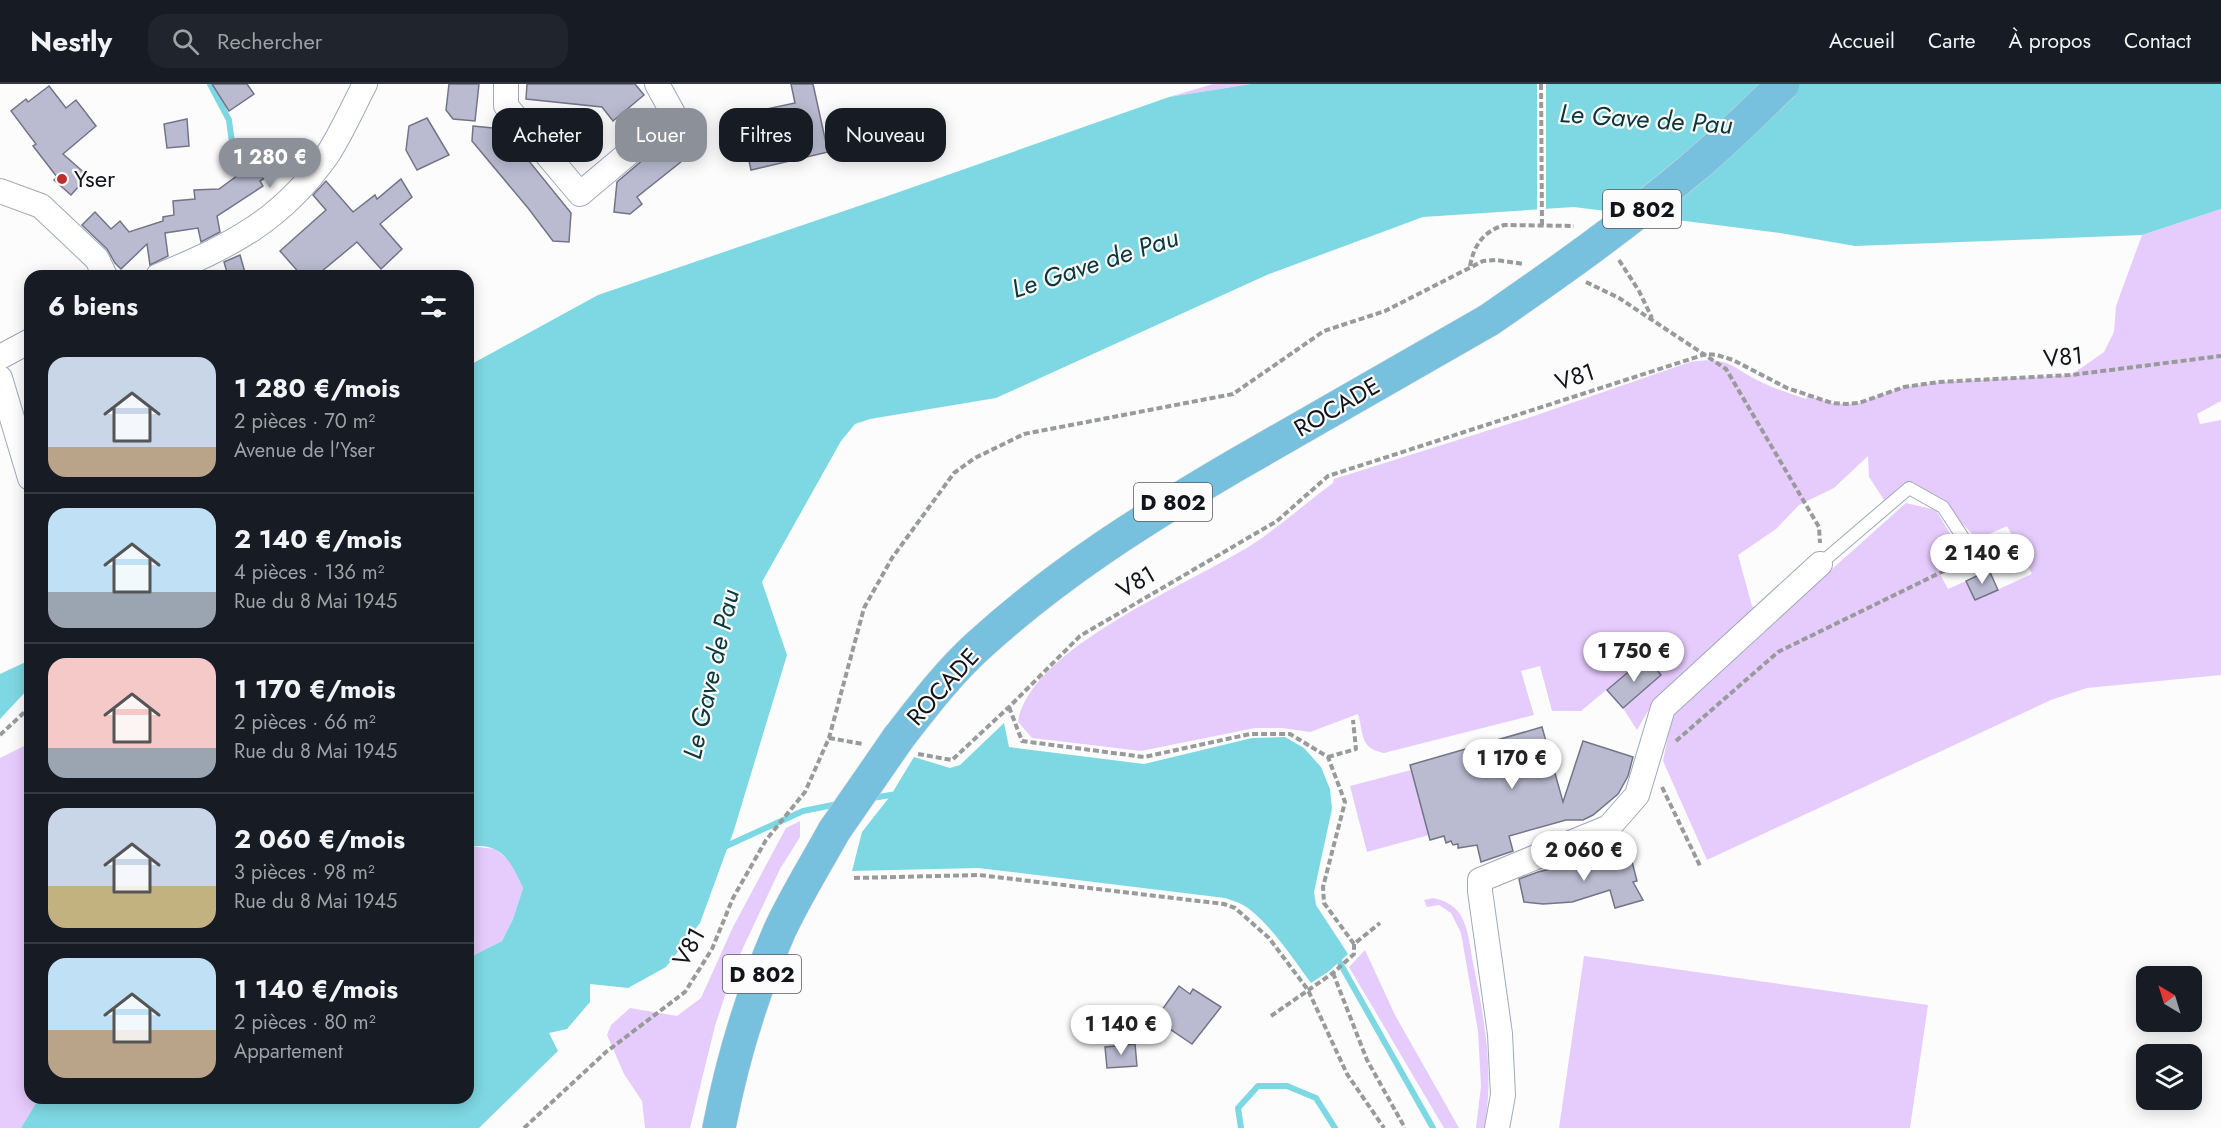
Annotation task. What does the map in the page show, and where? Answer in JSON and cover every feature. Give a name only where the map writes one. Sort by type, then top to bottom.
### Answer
[{"type":"main road","name":"ROCADE","points":[[719,1128],[726,1091],[751,1002],[780,930],[834,831],[898,737],[938,688],[978,646],[1038,594],[1091,554],[1182,497],[1489,320],[1576,260],[1691,170],[1783,84]]},
{"type":"street","points":[[172,270],[203,257],[250,232],[294,197],[328,153],[365,84]]},
{"type":"street","points":[[506,84],[506,106],[580,194],[674,115],[657,84]]},
{"type":"street","points":[[0,191],[41,206],[97,259],[102,270]]},
{"type":"street","points":[[0,357],[24,344]]},
{"type":"street","points":[[0,378],[24,457]]},
{"type":"street","points":[[1497,1128],[1503,1095],[1500,1034],[1480,880],[1609,827],[1637,795],[1663,708],[1820,564]]},
{"type":"lane","points":[[1820,564],[1909,488],[1943,507],[1975,556]]},
{"type":"path","points":[[1542,84],[1542,226]]},
{"type":"path","points":[[1470,267],[1478,243],[1493,228],[1504,225],[1582,226]]},
{"type":"path","points":[[1617,257],[1639,291],[1653,320]]},
{"type":"path","name":"V81","points":[[527,1127],[606,1053],[685,992],[712,949],[733,898],[766,840],[805,792],[829,738],[864,608],[892,558],[954,473],[975,458],[1024,434],[1233,394],[1324,331],[1385,311],[1483,261],[1496,260],[1526,265]]},
{"type":"path","points":[[1581,280],[1619,298],[1726,369],[1819,527],[1820,564]]},
{"type":"path","name":"V81","points":[[1328,757],[1290,734],[1251,734],[1144,757],[1022,741],[1009,707],[1080,636],[1277,521],[1328,476],[1706,354],[1733,360],[1767,379],[1808,395],[1832,403],[1846,404],[1859,403],[1904,387],[1939,382],[2071,375],[2221,356]]},
{"type":"path","points":[[1652,745],[1678,741],[1778,652],[1975,556]]},
{"type":"path","points":[[0,735],[24,713]]},
{"type":"path","points":[[1271,1016],[1333,973],[1354,954],[1354,944],[1324,903],[1323,887],[1345,802],[1328,757],[1356,749],[1353,720]]},
{"type":"path","points":[[1642,777],[1662,787],[1701,868]]},
{"type":"path","points":[[854,878],[979,875],[1224,904],[1235,908],[1269,938],[1308,990],[1347,1074],[1384,1128]]},
{"type":"path","points":[[1354,944],[1380,923]]},
{"type":"path","points":[[1333,973],[1367,1060],[1406,1128]]},
{"type":"shaded area","points":[[1213,84],[1251,84],[1169,97]]},
{"type":"shaded area","points":[[2221,209],[2221,401],[2197,414],[2200,424],[2221,420],[2221,675],[2087,688],[2051,700],[1707,860],[1663,761],[1673,711],[1906,503],[1936,510],[1955,542],[1951,555],[1935,565],[1948,589],[1966,581],[1975,600],[2032,574],[2007,526],[1978,539],[1943,506],[1909,488],[1888,506],[1869,477],[1868,456],[1834,488],[1799,505],[1776,529],[1738,555],[1754,608],[1655,699],[1637,730],[1623,708],[1661,675],[1646,657],[1581,711],[1552,711],[1540,666],[1521,671],[1534,715],[1384,753],[1366,744],[1358,714],[1310,732],[1282,728],[1255,728],[1141,751],[1032,738],[1018,722],[1029,694],[1051,668],[1082,643],[1117,619],[1253,544],[1333,483],[1334,479],[1531,417],[1690,362],[1703,360],[1721,361],[1761,382],[1806,399],[1807,395],[1832,403],[1846,404],[1859,403],[1904,387],[1939,382],[2071,375],[2104,352],[2114,332],[2116,306],[2142,235]]},
{"type":"shaded area","points":[[24,746],[24,1104],[35,1104],[21,1128],[0,1128],[0,758]]},
{"type":"shaded area","points":[[1411,770],[1429,835],[1367,852],[1350,786]]},
{"type":"shaded area","points":[[800,821],[800,837],[780,869],[735,965],[715,1026],[690,1128],[645,1128],[642,1101],[624,1074],[607,1035],[611,1025],[630,1008],[677,1016],[701,998],[733,927],[786,828]]},
{"type":"shaded area","points":[[474,847],[495,849],[511,862],[523,888],[513,919],[502,941],[474,955]]},
{"type":"shaded area","points":[[1433,898],[1448,903],[1458,911],[1469,938],[1487,1045],[1488,1087],[1484,1128],[1476,1128],[1481,1086],[1478,1031],[1461,933],[1451,913],[1439,905],[1427,907],[1424,900]]},
{"type":"shaded area","points":[[1365,950],[1395,1015],[1459,1128],[1444,1128],[1349,967]]},
{"type":"shaded area","points":[[1584,956],[1928,1005],[1910,1128],[1559,1128]]},
{"type":"water","name":"Le Gave de Pau","points":[[1251,84],[2221,84],[2221,209],[2142,235],[1855,246],[1780,233],[1574,207],[1423,217],[1269,274],[996,398],[870,419],[855,424],[841,441],[762,582],[787,655],[734,830],[700,923],[666,967],[628,988],[590,984],[590,1002],[567,1029],[549,1033],[558,1051],[479,1128],[21,1128],[35,1104],[474,1104],[474,955],[502,941],[513,919],[523,888],[509,862],[497,850],[474,846],[474,363],[598,295],[1169,97]]},
{"type":"water","points":[[24,663],[24,693],[0,719],[0,674]]},
{"type":"water","points":[[1004,723],[1009,747],[1144,764],[1252,738],[1285,737],[1304,748],[1321,767],[1330,789],[1332,809],[1314,892],[1316,905],[1348,954],[1328,972],[1311,983],[1262,920],[1243,905],[1225,898],[978,868],[852,871],[862,832],[891,795],[914,757],[950,768],[960,765]]},
{"type":"pier","points":[[1537,84],[1546,84],[1546,212],[1537,212]]},
{"type":"building","points":[[212,84],[247,84],[254,94],[229,111]]},
{"type":"building","points":[[449,84],[479,84],[475,121],[453,119],[446,110]]},
{"type":"building","points":[[527,84],[635,84],[644,95],[628,108],[615,108],[613,121],[602,107],[526,99]]},
{"type":"building","points":[[791,84],[813,84],[825,138],[825,153],[813,156],[813,108],[772,108],[795,103]]},
{"type":"building","points":[[49,86],[66,108],[76,100],[96,126],[63,154],[88,176],[71,195],[54,180],[57,177],[33,146],[36,144],[11,111],[26,99],[28,102]]},
{"type":"building","points":[[427,118],[449,155],[417,170],[406,150],[409,126]]},
{"type":"building","points":[[187,119],[189,146],[167,148],[164,124]]},
{"type":"building","points":[[473,126],[492,128],[492,162],[530,162],[571,213],[569,242],[553,241],[472,141]]},
{"type":"building","points":[[260,159],[271,174],[260,181],[263,186],[217,216],[220,232],[201,242],[198,228],[165,233],[168,256],[150,265],[147,244],[121,269],[107,249],[82,225],[95,212],[111,229],[120,221],[129,232],[163,221],[163,217],[174,215],[173,201],[195,199],[194,190],[219,189]]},
{"type":"building","points":[[641,162],[681,162],[637,197],[642,204],[630,214],[614,212],[617,182]]},
{"type":"building","points":[[749,162],[785,162],[751,170]]},
{"type":"building","points":[[401,179],[412,197],[380,224],[402,249],[381,269],[357,242],[323,270],[297,270],[280,251],[326,210],[313,195],[326,181],[353,212],[375,195],[377,199]]},
{"type":"building","points":[[240,255],[244,270],[226,270],[224,262]]},
{"type":"building","points":[[1989,570],[1998,590],[1975,600],[1966,581]]},
{"type":"building","points":[[1646,657],[1661,675],[1623,708],[1607,690]]},
{"type":"building","points":[[1542,727],[1563,802],[1583,741],[1633,757],[1628,776],[1618,794],[1593,815],[1583,820],[1566,820],[1509,836],[1513,851],[1481,862],[1477,845],[1458,848],[1458,844],[1453,845],[1451,841],[1446,843],[1444,836],[1430,840],[1410,765]]},
{"type":"building","points":[[1629,850],[1637,881],[1633,882],[1643,900],[1615,908],[1610,890],[1572,902],[1543,904],[1524,902],[1519,879],[1538,872]]},
{"type":"building","points":[[1179,986],[1190,994],[1193,989],[1221,1007],[1192,1044],[1161,1023],[1165,1018],[1159,1014]]},
{"type":"building","points":[[1135,1044],[1137,1066],[1107,1068],[1105,1047]]},
{"type":"waterway","points":[[210,84],[229,120],[234,158]]},
{"type":"waterway","points":[[872,798],[897,794]]},
{"type":"waterway","points":[[722,848],[803,811],[838,804]]},
{"type":"waterway","points":[[1336,956],[1433,1128]]},
{"type":"waterway","points":[[1241,1128],[1238,1108],[1258,1086],[1287,1086],[1316,1098],[1335,1128]]},
{"type":"place","name":"Yser","points":[[62,179]]}]
